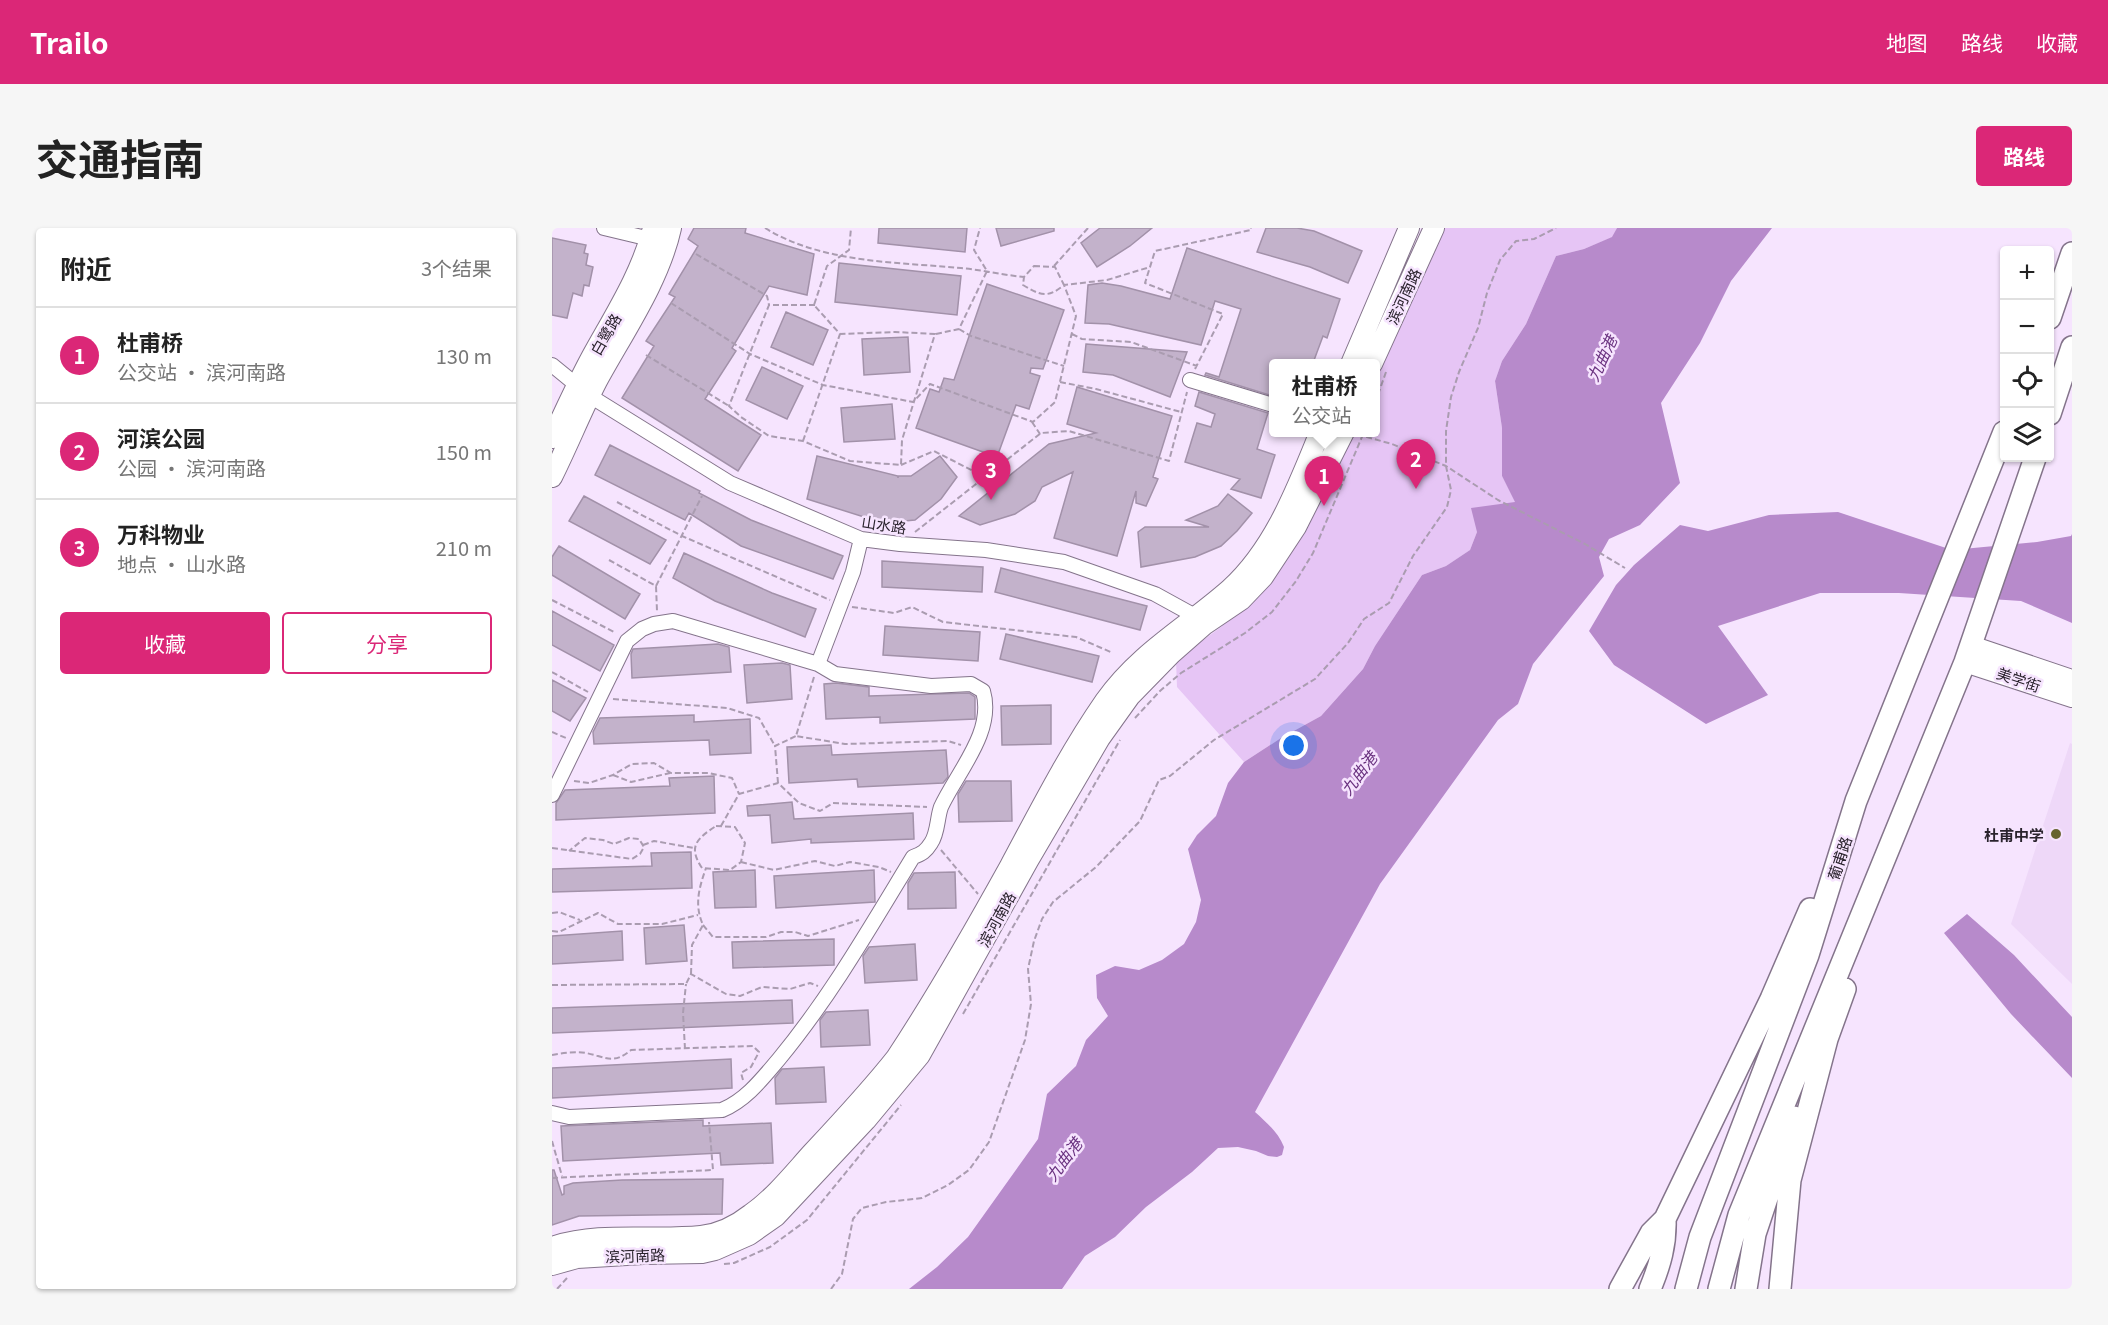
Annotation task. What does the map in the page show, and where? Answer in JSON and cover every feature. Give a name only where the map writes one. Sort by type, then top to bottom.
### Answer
[{"type":"main road","points":[[2054,304],[2072,253]]},
{"type":"main road","points":[[2051,408],[2072,346]]},
{"type":"main road","name":"葡甫路","points":[[1686,1289],[1700,1237],[1808,955],[1856,801],[2000,442]]},
{"type":"main road","points":[[1719,1289],[1739,1215],[1938,732],[1968,654],[2034,462]]},
{"type":"main road","points":[[1746,1289],[1755,1234],[1791,1125],[1827,1039],[1906,826],[1938,732]]},
{"type":"main road","points":[[1620,1289],[1651,1233],[1665,1219],[1771,999],[1856,801]]},
{"type":"main road","points":[[1780,1289],[1790,1180],[1827,1039]]},
{"type":"main road","points":[[1650,1289],[1659,1267],[1666,1238],[1665,1219]]},
{"type":"street","points":[[604,228],[651,234]]},
{"type":"street","name":"白鹭路","points":[[552,438],[584,391],[657,271],[671,228]]},
{"type":"street","points":[[1353,359],[1409,228]]},
{"type":"street","name":"滨河南路","points":[[1374,359],[1434,228]]},
{"type":"street","name":"白鹭路","points":[[584,391],[589,361],[623,303],[651,234]]},
{"type":"street","name":"山水路","points":[[552,365],[584,391],[730,483],[861,539],[987,550],[1064,562],[1155,594],[1200,621]]},
{"type":"street","points":[[1190,380],[1269,404]]},
{"type":"street","points":[[552,477],[572,438],[584,391]]},
{"type":"street","points":[[552,1247],[567,1242],[603,1238],[704,1236],[736,1224],[756,1210],[870,1090],[896,1058],[987,905],[1056,781],[1107,699],[1133,668],[1158,644],[1200,621],[1251,567],[1294,497],[1318,437]]},
{"type":"street","name":"滨河南路","points":[[552,1265],[577,1258],[715,1250],[749,1235],[776,1216],[866,1120],[920,1055],[1028,861],[1100,738],[1130,696],[1200,621],[1241,600],[1263,577],[1301,518],[1342,437]]},
{"type":"street","points":[[818,664],[857,557],[861,539]]},
{"type":"street","points":[[552,795],[630,639],[642,629],[658,623],[673,621],[688,625],[818,664],[835,674],[931,686],[971,684],[983,690],[986,699],[980,734],[941,808],[933,841],[925,853],[913,857],[830,991],[792,1043],[749,1093],[736,1104],[722,1110],[569,1117],[552,1113]]},
{"type":"street","name":"美学街","points":[[1968,654],[2072,680]]},
{"type":"street","name":"美学街","points":[[1968,654],[2072,697]]},
{"type":"path","points":[[765,228],[780,237],[839,257],[987,271],[1024,277]]},
{"type":"path","points":[[814,305],[827,266],[849,250],[851,228]]},
{"type":"path","points":[[980,228],[974,250],[987,271]]},
{"type":"path","points":[[1053,267],[1088,228]]},
{"type":"path","points":[[900,544],[1040,434],[1069,431],[1169,460],[1190,380],[1223,314],[1146,283],[1155,251],[1251,230],[1251,228]]},
{"type":"path","points":[[831,1289],[842,1274],[853,1219],[862,1208],[886,1202],[922,1198],[948,1185],[969,1170],[989,1142],[1025,1041],[1032,1004],[1028,969],[1042,919],[1053,902],[1096,867],[1140,821],[1159,780],[1170,776],[1214,740],[1315,679],[1348,643],[1364,619],[1389,603],[1413,556],[1447,507],[1451,490],[1446,466],[1446,431],[1451,397],[1478,328],[1487,293],[1500,260],[1516,241],[1533,239],[1556,228]]},
{"type":"path","points":[[696,254],[766,296],[769,305],[729,406]]},
{"type":"path","points":[[1032,422],[1055,402],[1076,316],[1064,285],[1055,267],[1034,266],[1024,277],[1023,285],[1040,295],[1054,293],[1064,285],[1107,280],[1150,267]]},
{"type":"path","points":[[960,328],[987,271]]},
{"type":"path","points":[[671,303],[750,354],[823,385],[914,402]]},
{"type":"path","points":[[769,305],[814,305],[840,334]]},
{"type":"path","points":[[840,334],[895,332],[935,334],[960,328],[971,336],[1064,366]]},
{"type":"path","points":[[803,441],[840,334]]},
{"type":"path","points":[[901,465],[902,440],[935,334]]},
{"type":"path","points":[[1072,334],[1082,339],[1131,342],[1197,366]]},
{"type":"path","points":[[646,355],[729,406],[769,436],[803,441],[850,460],[901,465],[934,451],[985,477]]},
{"type":"path","points":[[1060,382],[1182,412]]},
{"type":"path","points":[[914,402],[930,384],[1032,422],[1040,434]]},
{"type":"path","points":[[1367,437],[1392,444],[1446,466],[1498,500],[1585,544],[1625,568]]},
{"type":"path","points":[[658,623],[656,586],[702,496]]},
{"type":"path","points":[[617,502],[682,536],[840,605],[894,613],[912,607],[943,622],[1076,637],[1113,653]]},
{"type":"path","points":[[609,560],[656,586]]},
{"type":"path","points":[[552,600],[630,639]]},
{"type":"path","points":[[796,736],[818,664]]},
{"type":"path","points":[[552,672],[599,697],[727,708],[759,718],[775,746],[778,783],[799,803],[820,811],[833,803],[941,808]]},
{"type":"path","points":[[775,746],[796,736],[845,744],[948,741],[972,749]]},
{"type":"path","points":[[572,780],[588,783],[613,775],[632,764],[654,763],[671,772]]},
{"type":"path","points":[[613,775],[631,782],[671,772],[708,773],[732,778],[739,795]]},
{"type":"path","points":[[721,826],[739,795],[778,783]]},
{"type":"path","points":[[716,826],[721,826],[735,827],[745,843],[741,862],[730,870],[702,868],[695,857],[694,848],[703,835],[716,826]]},
{"type":"path","points":[[552,848],[569,851],[632,859],[640,854],[644,847],[639,839],[629,838],[614,844],[585,838],[569,851]]},
{"type":"path","points":[[643,845],[654,841],[694,848]]},
{"type":"path","points":[[933,841],[987,905]]},
{"type":"path","points":[[741,862],[774,870],[815,861],[835,866],[850,862],[879,867],[902,876]]},
{"type":"path","points":[[706,868],[700,886],[698,915],[713,937],[766,937],[781,932],[795,932],[808,936],[878,914]]},
{"type":"path","points":[[552,913],[559,912],[580,921]]},
{"type":"path","points":[[552,931],[559,932],[598,913],[618,924],[662,924],[698,915]]},
{"type":"path","points":[[685,1048],[683,1013],[686,984],[691,974],[692,945],[703,925]]},
{"type":"path","points":[[691,974],[726,994],[740,996],[762,987],[790,989],[810,983],[830,991]]},
{"type":"path","points":[[552,985],[686,984]]},
{"type":"path","points":[[552,1054],[584,1053],[612,1060],[631,1050],[753,1046],[759,1052],[751,1067],[741,1074],[749,1093]]},
{"type":"path","points":[[552,1178],[713,1170],[708,1110]]},
{"type":"path","points":[[552,1141],[562,1177]]},
{"type":"shaded area","points":[[1444,228],[1617,228],[1613,237],[1584,249],[1556,256],[1526,324],[1502,361],[1495,381],[1502,428],[1502,476],[1516,502],[1477,532],[1470,550],[1446,566],[1422,575],[1375,646],[1363,669],[1321,716],[1244,762],[1177,687],[1176,660],[1221,627],[1306,529],[1346,437],[1380,437],[1380,359],[1413,281]]},
{"type":"shaded area","name":"杜甫中学","points":[[2070,743],[2072,744],[2072,984],[2011,924]]},
{"type":"water","name":"九曲港","points":[[1617,228],[1772,228],[1731,281],[1700,343],[1661,403],[1680,483],[1640,525],[1609,539],[1599,557],[1604,576],[1533,664],[1518,704],[1498,720],[1380,884],[1255,1112],[1279,1137],[1284,1147],[1282,1155],[1268,1156],[1238,1147],[1218,1148],[1192,1172],[1146,1207],[1115,1237],[1085,1256],[1062,1289],[909,1289],[937,1267],[968,1237],[1038,1139],[1047,1094],[1076,1066],[1086,1040],[1108,1016],[1097,998],[1096,975],[1115,966],[1139,970],[1162,960],[1184,944],[1196,922],[1201,900],[1188,849],[1197,835],[1216,816],[1228,783],[1244,762],[1321,716],[1363,669],[1375,646],[1422,575],[1446,566],[1470,550],[1477,532],[1471,508],[1515,502],[1502,476],[1502,428],[1495,381],[1502,361],[1526,324],[1556,256],[1584,249],[1612,237]]},
{"type":"water","points":[[1838,512],[1952,550],[2037,542],[2072,534],[2072,623],[2021,601],[1899,593],[1820,593],[1718,626],[1768,695],[1706,724],[1614,665],[1589,631],[1616,585],[1634,565],[1680,525],[1708,531],[1769,515]]},
{"type":"water","points":[[1967,914],[2014,955],[2072,1017],[2072,1078],[2011,1014],[1944,933]]},
{"type":"building","points":[[694,228],[746,228],[745,233],[814,254],[807,295],[769,286],[732,348],[736,351],[705,399],[761,435],[738,471],[622,398],[654,346],[646,341],[675,297],[669,294],[698,246],[688,239]]},
{"type":"building","points":[[879,228],[967,228],[965,252],[878,243]]},
{"type":"building","points":[[996,228],[1054,228],[1054,231],[1001,246]]},
{"type":"building","points":[[1100,228],[1152,228],[1130,246],[1097,267],[1081,243]]},
{"type":"building","points":[[1266,228],[1297,228],[1314,231],[1362,251],[1348,283],[1310,267],[1257,252]]},
{"type":"building","points":[[552,238],[586,245],[584,253],[588,254],[586,265],[593,267],[589,286],[584,285],[582,296],[573,293],[567,318],[552,315]]},
{"type":"building","points":[[1187,248],[1340,299],[1327,338],[1323,336],[1314,359],[1269,359],[1269,395],[1205,375],[1206,373],[1219,377],[1241,309],[1215,301],[1201,345],[1109,324],[1085,323],[1088,285],[1102,283],[1121,286],[1170,299]]},
{"type":"building","points":[[839,263],[961,276],[957,315],[835,302]]},
{"type":"building","points":[[987,284],[1064,310],[1043,369],[1031,368],[1030,373],[1040,376],[1029,409],[1016,405],[997,457],[916,428],[930,389],[939,392],[944,378],[954,380]]},
{"type":"building","points":[[786,312],[828,330],[813,365],[771,347]]},
{"type":"building","points":[[908,337],[910,372],[864,375],[862,339]]},
{"type":"building","points":[[1086,344],[1187,352],[1170,397],[1113,375],[1083,372]]},
{"type":"building","points":[[762,367],[803,386],[787,419],[746,400]]},
{"type":"building","points":[[1077,387],[1172,416],[1153,477],[1158,479],[1146,506],[1136,503],[1136,491],[1117,556],[1054,538],[1073,472],[1042,487],[1035,501],[1015,514],[980,525],[959,516],[1049,444],[1096,433],[1067,424]]},
{"type":"building","points":[[1199,392],[1268,413],[1257,449],[1275,455],[1261,498],[1231,489],[1240,479],[1185,462],[1197,423],[1211,427],[1215,414],[1195,406]]},
{"type":"building","points":[[892,404],[895,439],[844,442],[841,408]]},
{"type":"building","points":[[610,445],[751,520],[843,556],[833,579],[741,546],[689,513],[685,520],[595,475]]},
{"type":"building","points":[[817,456],[898,476],[911,476],[940,456],[957,477],[941,499],[915,520],[883,523],[807,499]]},
{"type":"building","points":[[1228,494],[1252,513],[1221,546],[1195,557],[1141,567],[1138,532],[1145,527],[1209,527],[1186,520],[1218,506]]},
{"type":"building","points":[[584,496],[666,540],[650,564],[569,521]]},
{"type":"building","points":[[559,546],[640,594],[625,619],[552,575],[552,557]]},
{"type":"building","points":[[684,553],[772,593],[816,609],[805,637],[715,601],[673,578]]},
{"type":"building","points":[[882,561],[983,567],[982,592],[882,587]]},
{"type":"building","points":[[1001,568],[1147,606],[1140,630],[995,592]]},
{"type":"building","points":[[552,611],[614,645],[600,671],[552,645]]},
{"type":"building","points":[[885,626],[980,632],[978,661],[883,655]]},
{"type":"building","points":[[1006,634],[1099,656],[1092,682],[1000,659]]},
{"type":"building","points":[[718,644],[729,647],[731,672],[632,678],[631,654],[633,649]]},
{"type":"building","points":[[782,663],[790,665],[792,699],[747,703],[744,665]]},
{"type":"building","points":[[552,680],[586,698],[570,721],[552,711]]},
{"type":"building","points":[[824,684],[869,687],[869,696],[969,693],[975,697],[975,719],[880,723],[880,717],[826,719]]},
{"type":"building","points":[[1051,705],[1051,744],[1002,745],[1001,706]]},
{"type":"building","points":[[694,715],[694,722],[750,719],[751,753],[710,755],[709,740],[594,744],[593,732],[600,718]]},
{"type":"building","points":[[831,745],[832,755],[946,750],[948,777],[943,783],[858,787],[857,779],[789,783],[787,747]]},
{"type":"building","points":[[714,776],[715,813],[556,820],[556,803],[565,790],[670,786],[669,778]]},
{"type":"building","points":[[966,781],[1011,781],[1012,821],[959,822],[958,794]]},
{"type":"building","points":[[792,802],[794,819],[913,813],[914,839],[811,843],[811,839],[772,843],[770,815],[748,816],[747,806]]},
{"type":"building","points":[[691,852],[692,888],[552,892],[552,869],[652,866],[651,853]]},
{"type":"building","points":[[755,870],[756,907],[715,908],[713,872]]},
{"type":"building","points":[[874,870],[875,902],[776,908],[774,876]]},
{"type":"building","points":[[955,872],[956,908],[908,909],[908,883],[914,873]]},
{"type":"building","points":[[684,925],[687,961],[646,964],[644,928]]},
{"type":"building","points":[[622,931],[623,960],[552,964],[552,936]]},
{"type":"building","points":[[834,939],[834,965],[733,968],[732,942]]},
{"type":"building","points":[[915,944],[917,980],[865,983],[863,956],[869,947]]},
{"type":"building","points":[[792,1000],[793,1023],[552,1033],[552,1008]]},
{"type":"building","points":[[868,1010],[870,1045],[821,1047],[820,1020],[826,1012]]},
{"type":"building","points":[[731,1059],[732,1088],[552,1098],[552,1068]]},
{"type":"building","points":[[824,1067],[826,1102],[776,1104],[775,1078],[782,1069]]},
{"type":"building","points":[[703,1120],[703,1126],[771,1123],[773,1163],[721,1165],[720,1153],[563,1161],[561,1126]]},
{"type":"building","points":[[552,1170],[554,1170],[562,1195],[564,1186],[573,1183],[723,1179],[722,1214],[579,1216],[552,1225]]},
{"type":"place","name":"河滨公园","points":[[1416,489]]},
{"type":"place","name":"万科物业","points":[[991,500]]},
{"type":"place","name":"杜甫桥","points":[[1324,506]]},
{"type":"place","name":"杜甫中学","points":[[2056,834]]}]
